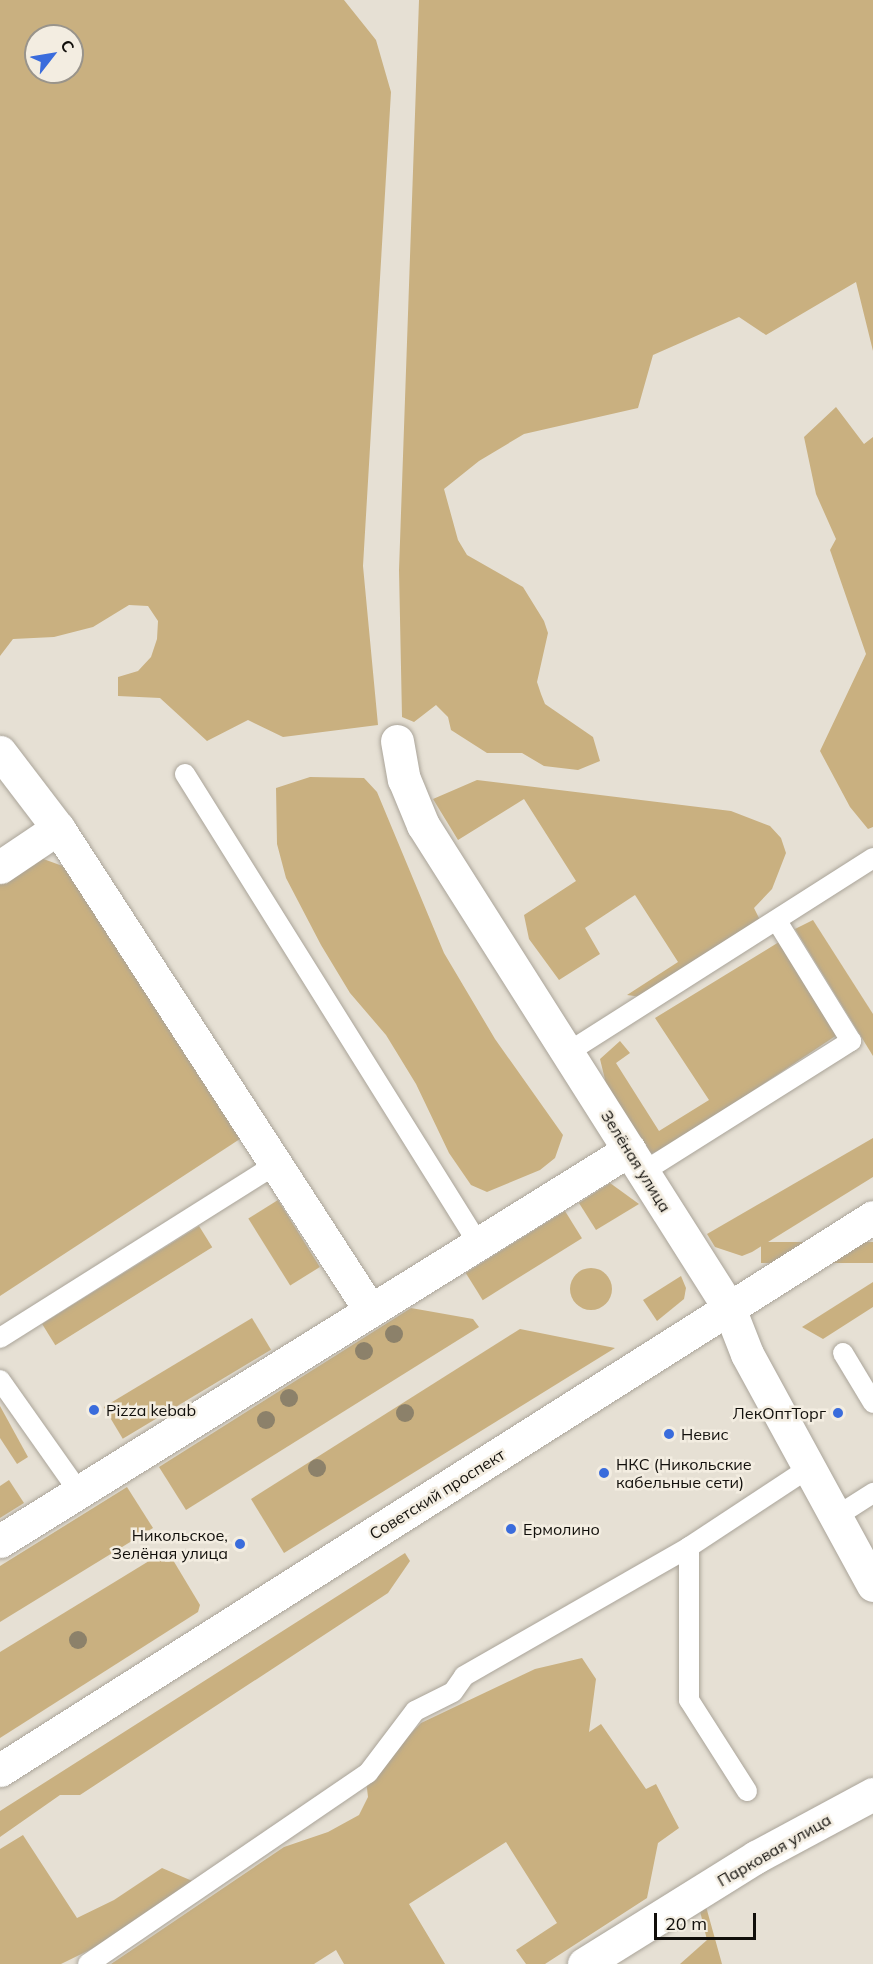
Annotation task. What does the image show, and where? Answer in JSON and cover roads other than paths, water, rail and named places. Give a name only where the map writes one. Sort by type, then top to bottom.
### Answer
[{"type":"street","name":"Зелёная улица","points":[[397,741],[404,779],[423,825],[729,1308],[747,1354],[873,1585]]},
{"type":"street","points":[[0,752],[57,828],[370,1310]]},
{"type":"street","points":[[0,867],[57,828]]},
{"type":"street","points":[[0,1541],[478,1243],[636,1161]]},
{"type":"street","name":"Советский проспект","points":[[0,1770],[873,1217]]},
{"type":"street","name":"Парковая улица","points":[[584,1964],[756,1857],[873,1794]]},
{"type":"lane","points":[[185,774],[478,1243]]},
{"type":"lane","points":[[567,1053],[873,858]]},
{"type":"lane","points":[[636,1161],[851,1041],[777,921]]},
{"type":"lane","points":[[0,1338],[276,1164]]},
{"type":"lane","points":[[843,1353],[873,1403]]},
{"type":"lane","points":[[0,1380],[79,1492]]},
{"type":"lane","points":[[88,1964],[368,1773],[415,1711],[453,1692],[464,1676],[688,1547],[809,1468]]},
{"type":"lane","points":[[837,1516],[873,1493]]},
{"type":"lane","points":[[688,1547],[689,1700],[747,1791]]},
{"type":"place","name":"Pizza kebab","points":[[94,1410]]},
{"type":"place","name":"ЛекОптТорг","points":[[838,1413]]},
{"type":"place","name":"Невис","points":[[669,1434]]},
{"type":"place","name":"НКС (Никольские кабельные сети)","points":[[604,1473]]},
{"type":"place","name":"Ермолино","points":[[511,1529]]},
{"type":"place","name":"Никольское, Зелёная улица","points":[[240,1544]]}]
